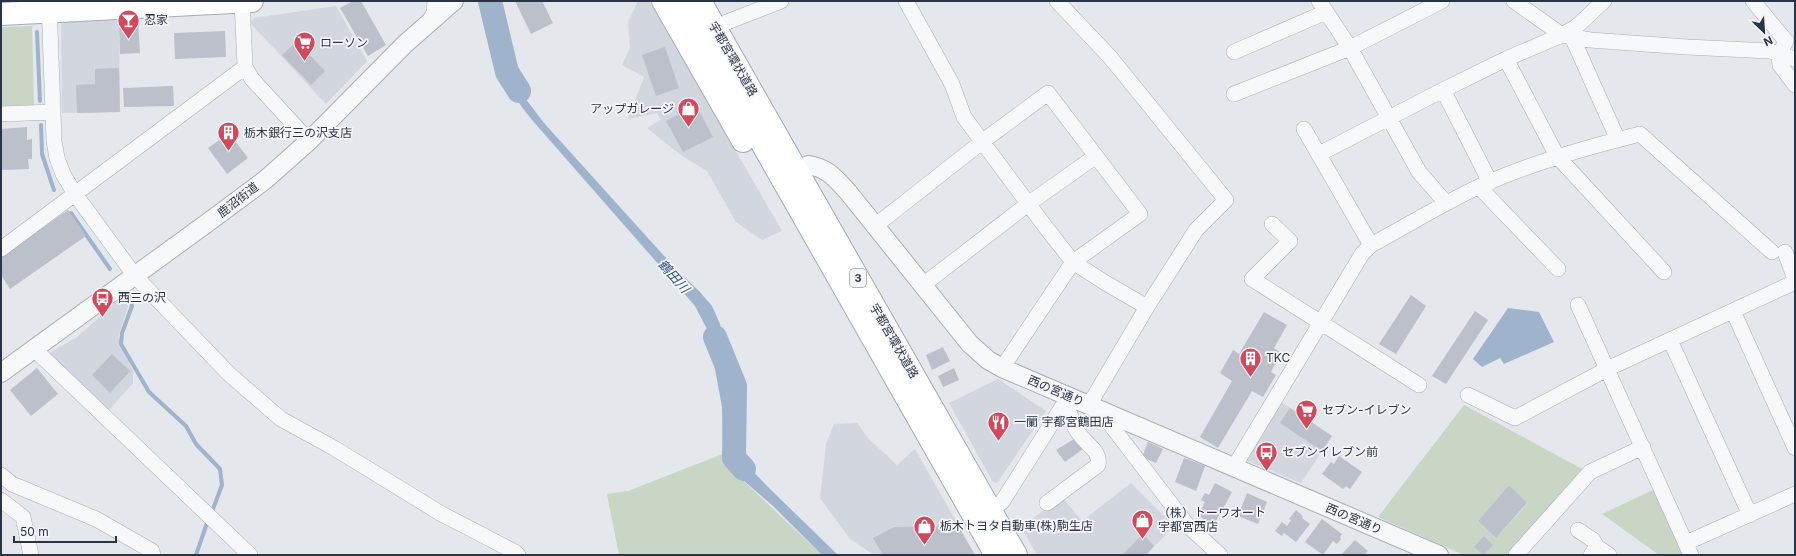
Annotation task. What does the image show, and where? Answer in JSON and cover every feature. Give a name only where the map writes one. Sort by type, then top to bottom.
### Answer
[{"type":"main road","points":[[1,14],[50,6],[245,1]]},
{"type":"main road","name":"3","points":[[663,1],[811,260],[882,337]]},
{"type":"main road","name":"宇都宮環状道路","points":[[681,1],[882,337],[984,516],[1016,555]]},
{"type":"main road","name":"宇都宮環状道路","points":[[700,1],[882,337]]},
{"type":"main road","name":"3","points":[[716,1],[808,165],[864,274],[882,337]]},
{"type":"main road","name":"宇都宮環状道路","points":[[984,516],[996,555]]},
{"type":"street","points":[[245,1],[245,67],[252,79],[309,141]]},
{"type":"street","points":[[429,22],[434,12],[434,1]]},
{"type":"street","name":"鹿沼街道","points":[[1,373],[135,276],[258,184],[309,141],[429,22],[454,1]]},
{"type":"street","points":[[727,22],[782,1]]},
{"type":"street","points":[[906,1],[952,84],[964,117],[1073,262],[1147,307]]},
{"type":"street","points":[[1057,1],[1110,57],[1226,200],[1196,230],[1147,307],[1089,405]]},
{"type":"street","points":[[1234,94],[1350,48],[1442,1]]},
{"type":"street","points":[[1514,1],[1567,36],[1590,40],[1679,47],[1770,51],[1795,59]]},
{"type":"street","points":[[1319,154],[1506,59],[1567,36],[1604,1]]},
{"type":"street","points":[[1753,1],[1786,41],[1779,54],[1780,65],[1795,85]]},
{"type":"street","points":[[50,6],[54,141],[57,158],[63,174],[75,194],[135,276],[229,374],[281,419],[334,448],[440,513],[515,552],[518,555]]},
{"type":"street","points":[[1234,52],[1322,6],[1350,48],[1419,172],[1446,203]]},
{"type":"street","points":[[1567,36],[1618,140]]},
{"type":"street","points":[[1506,59],[1557,156],[1664,272]]},
{"type":"street","points":[[1,249],[245,67]]},
{"type":"street","points":[[1443,90],[1485,184],[1558,269]]},
{"type":"street","points":[[875,226],[983,141],[1048,93],[1140,214],[1073,262],[1002,368]]},
{"type":"street","points":[[1,114],[53,112]]},
{"type":"street","points":[[1304,129],[1371,245]]},
{"type":"street","points":[[1234,467],[1355,264],[1371,245],[1446,203],[1485,184],[1557,156],[1640,134],[1778,252],[1795,280],[1733,311],[1607,369],[1515,418],[1468,395]]},
{"type":"street","points":[[923,286],[1028,204],[1096,156]]},
{"type":"street","name":"西の宮通り","points":[[808,165],[820,167],[829,172],[848,192],[970,344],[988,360],[1067,399],[1089,405],[1439,555]]},
{"type":"street","points":[[1272,224],[1290,240],[1252,280],[1419,385]]},
{"type":"street","points":[[1578,306],[1688,549],[1750,515],[1795,494]]},
{"type":"street","points":[[1733,311],[1795,448]]},
{"type":"street","points":[[1670,340],[1750,515]]},
{"type":"street","points":[[34,349],[250,555]]},
{"type":"street","points":[[984,516],[1002,502],[1067,399]]},
{"type":"street","points":[[1047,503],[1098,465],[1099,460],[1097,454],[1077,432],[1067,399]]},
{"type":"street","points":[[1106,413],[1110,424],[1188,526],[1220,555]]},
{"type":"street","points":[[1516,555],[1590,472],[1643,447]]},
{"type":"street","points":[[1,474],[12,484],[96,519],[152,551],[153,555]]},
{"type":"street","points":[[1,500],[23,517],[31,555]]},
{"type":"street","points":[[1578,530],[1593,540],[1599,552]]},
{"type":"shaded area","points":[[638,1],[649,1],[782,231],[762,240],[736,222],[707,171],[682,156],[647,128],[661,120],[657,113],[628,119],[644,77],[622,65],[630,48],[628,22]]},
{"type":"shaded area","points":[[336,6],[367,61],[326,104],[250,23],[254,18]]},
{"type":"shaded area","points":[[119,18],[120,112],[62,113],[61,19]]},
{"type":"shaded area","points":[[123,296],[128,306],[118,337],[133,371],[133,383],[108,411],[47,354],[76,338]]},
{"type":"shaded area","points":[[998,379],[1046,411],[997,483],[993,482],[949,403]]},
{"type":"shaded area","points":[[1280,401],[1332,436],[1301,483],[1245,460]]},
{"type":"shaded area","points":[[857,423],[869,439],[897,465],[915,449],[975,555],[874,555],[850,539],[820,498],[826,444],[834,424]]},
{"type":"shaded area","points":[[1131,483],[1174,526],[1146,555],[1037,555],[1021,527],[1062,497],[1082,521]]},
{"type":"green space","points":[[32,26],[34,105],[1,106],[1,27]]},
{"type":"green space","points":[[1464,405],[1584,470],[1510,555],[1464,555],[1378,517]],"holes":[[[1509,485],[1527,504],[1496,538],[1478,521]]]},
{"type":"green space","points":[[728,452],[736,474],[822,555],[619,555],[607,494],[628,491]]},
{"type":"green space","points":[[1653,490],[1684,555],[1659,555],[1602,514]]},
{"type":"water","points":[[482,1],[493,1],[494,31],[509,72],[519,90],[544,123],[675,268],[712,306],[720,324],[730,384],[733,434],[739,457],[838,555],[822,555],[773,506],[736,474],[723,437],[722,407],[708,331],[695,306],[532,120],[518,102],[498,61]]},
{"type":"water","points":[[1508,308],[1539,312],[1554,342],[1504,364],[1500,358],[1482,367],[1473,359]]},
{"type":"building","points":[[353,1],[361,1],[386,45],[368,56],[340,8]]},
{"type":"building","points":[[515,1],[542,1],[553,23],[531,34]]},
{"type":"building","points":[[119,22],[138,22],[140,53],[120,54]]},
{"type":"building","points":[[225,31],[226,57],[175,59],[174,33]]},
{"type":"building","name":"ローソン","points":[[297,41],[325,71],[311,85],[282,55]]},
{"type":"building","name":"アップガレージ","points":[[665,47],[679,88],[656,96],[642,55]]},
{"type":"building","points":[[119,68],[120,112],[77,113],[76,85],[95,84],[95,69]]},
{"type":"building","points":[[173,86],[174,106],[124,107],[123,88]]},
{"type":"building","name":"アップガレージ","points":[[696,105],[713,137],[683,152],[666,121]]},
{"type":"building","points":[[27,127],[27,140],[32,139],[32,159],[28,159],[29,169],[1,170],[1,129]]},
{"type":"building","name":"栃木銀行三の沢支店","points":[[229,133],[248,158],[227,174],[208,148]]},
{"type":"building","points":[[68,210],[86,236],[10,289],[1,275],[1,257]]},
{"type":"building","points":[[1411,295],[1426,306],[1396,354],[1379,344]]},
{"type":"building","points":[[1475,311],[1488,320],[1446,384],[1432,376]]},
{"type":"building","name":"TKC","points":[[1264,312],[1287,325],[1274,348],[1281,353],[1271,372],[1276,375],[1263,397],[1252,391],[1218,448],[1200,437],[1232,381],[1220,373],[1233,350],[1239,354]]},
{"type":"building","points":[[943,347],[950,361],[932,370],[926,355]]},
{"type":"building","points":[[112,354],[130,371],[110,393],[92,375]]},
{"type":"building","points":[[37,368],[58,394],[31,416],[10,390]]},
{"type":"building","points":[[954,368],[959,380],[943,387],[938,376]]},
{"type":"building","name":"セブン-イレブン","points":[[1290,408],[1332,436],[1322,451],[1280,423]]},
{"type":"building","points":[[1074,439],[1083,449],[1065,462],[1056,450]]},
{"type":"building","points":[[1148,442],[1163,449],[1156,463],[1142,457]]},
{"type":"building","points":[[1339,456],[1362,472],[1350,489],[1346,486],[1343,489],[1322,474],[1331,462],[1334,464]]},
{"type":"building","points":[[1184,458],[1205,466],[1196,491],[1175,482]]},
{"type":"building","points":[[1215,483],[1232,492],[1214,525],[1198,516],[1205,502],[1201,500],[1205,493],[1209,495]]},
{"type":"building","points":[[1509,485],[1527,503],[1496,538],[1478,521]]},
{"type":"building","points":[[1247,493],[1267,502],[1258,524],[1238,516]]},
{"type":"building","points":[[1296,510],[1303,516],[1302,518],[1310,524],[1296,542],[1284,533],[1282,536],[1275,531],[1282,522],[1287,526],[1291,520],[1289,519]]},
{"type":"building","points":[[1322,519],[1342,534],[1340,537],[1341,539],[1337,544],[1333,541],[1323,555],[1305,542]]},
{"type":"building","name":"栃木トヨタ自動車(株)駒生店","points":[[958,526],[975,555],[883,555],[873,538],[894,527]]},
{"type":"building","name":"（株）トーワオート 宇都宮西店","points":[[1143,534],[1154,546],[1146,555],[1122,555]]},
{"type":"building","points":[[1484,536],[1493,545],[1484,555],[1474,547]]},
{"type":"building","points":[[1355,540],[1368,551],[1364,555],[1341,555]]},
{"type":"waterway","name":"鶴田川","points":[[490,1],[507,72],[519,91]]},
{"type":"waterway","points":[[37,32],[40,101]]},
{"type":"waterway","points":[[41,125],[42,154],[54,190]]},
{"type":"waterway","points":[[71,213],[110,269]]},
{"type":"waterway","points":[[129,295],[132,306],[122,333],[121,344],[149,392],[186,426],[196,444],[220,469],[222,485],[213,509]]},
{"type":"waterway","name":"鶴田川","points":[[715,337],[735,386],[734,458],[744,469]]},
{"type":"waterway","points":[[196,555],[207,523]]},
{"type":"place","name":"忍家","points":[[129,40]]},
{"type":"place","name":"ローソン","points":[[304,62]]},
{"type":"place","name":"アップガレージ","points":[[689,128]]},
{"type":"place","name":"栃木銀行三の沢支店","points":[[228,152]]},
{"type":"place","name":"西三の沢","points":[[102,318]]},
{"type":"place","name":"TKC","points":[[1251,378]]},
{"type":"place","name":"セブン-イレブン","points":[[1306,430]]},
{"type":"place","name":"一蘭 宇都宮鶴田店","points":[[998,442]]},
{"type":"place","name":"セブンイレブン前","points":[[1266,472]]},
{"type":"place","name":"（株）トーワオート 宇都宮西店","points":[[1143,540]]},
{"type":"place","name":"栃木トヨタ自動車(株)駒生店","points":[[924,546]]}]
